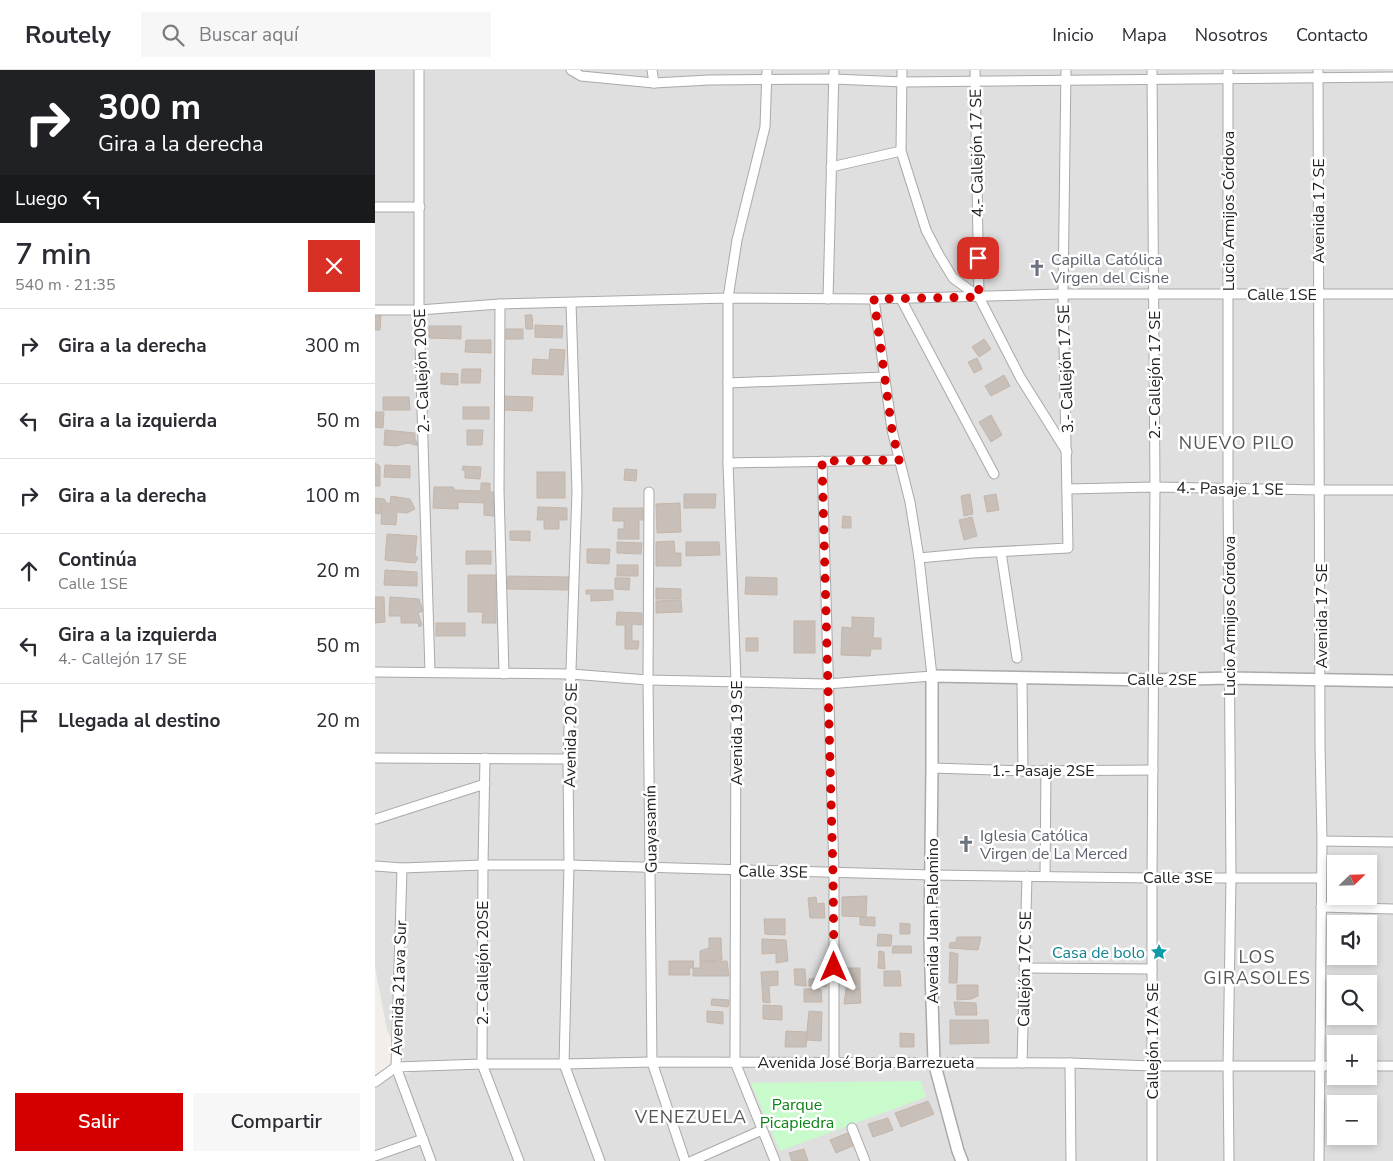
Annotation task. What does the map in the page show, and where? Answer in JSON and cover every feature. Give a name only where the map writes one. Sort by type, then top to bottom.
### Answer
[{"type":"street","name":"2.- Callejón 20SE","points":[[419,70],[419,310],[430,672]]},
{"type":"street","points":[[571,70],[581,76],[654,83],[709,80],[767,80],[834,75],[903,82],[1152,80],[1228,74],[1318,74],[1393,77]]},
{"type":"street","points":[[652,70],[654,83]]},
{"type":"street","points":[[708,70],[709,80]]},
{"type":"street","name":"Avenida 19 SE","points":[[767,70],[765,127],[737,240],[728,298],[727,463],[736,682],[735,1062],[775,1161]]},
{"type":"street","points":[[902,70],[901,151],[926,230],[953,278],[979,297],[1020,377],[1067,453]]},
{"type":"street","name":"4.- Callejón 17 SE","points":[[975,70],[979,297]]},
{"type":"street","name":"3.- Callejón 17 SE","points":[[1001,552],[1068,548],[1063,294],[1066,70]]},
{"type":"street","name":"2.- Callejón 17 SE","points":[[1152,70],[1155,486],[1154,680]]},
{"type":"street","name":"Lucio Armijos Córdova","points":[[1228,74],[1228,487],[1231,877],[1228,1065],[1229,1161]]},
{"type":"street","name":"Avenida 17 SE","points":[[1318,74],[1322,841],[1319,1161]]},
{"type":"street","points":[[828,299],[834,75]]},
{"type":"street","points":[[831,167],[901,151]]},
{"type":"street","points":[[375,207],[420,207]]},
{"type":"street","name":"Calle 1SE","points":[[375,310],[419,310],[500,304],[728,298],[874,299],[1063,294],[1393,294]]},
{"type":"street","points":[[901,298],[993,474]]},
{"type":"street","points":[[375,672],[571,674],[648,680],[827,684],[932,676],[919,558],[910,502],[892,430],[874,299]]},
{"type":"street","name":"Avenida 20 SE","points":[[571,303],[577,491],[568,759],[569,865],[564,1064],[599,1161]]},
{"type":"street","points":[[500,304],[499,490],[504,674]]},
{"type":"street","points":[[728,383],[885,377]]},
{"type":"street","points":[[727,463],[899,460]]},
{"type":"street","points":[[822,461],[833,873],[834,1062]]},
{"type":"street","name":"4.- Pasaje 1 SE","points":[[1067,489],[1155,486],[1393,490]]},
{"type":"street","name":"Guayasamín","points":[[649,492],[648,680],[652,1062],[685,1161]]},
{"type":"street","points":[[919,558],[1001,552],[1017,658]]},
{"type":"street","name":"Calle 2SE","points":[[932,676],[1154,680],[1229,678],[1393,680]]},
{"type":"street","name":"Avenida Juan Palomino","points":[[932,676],[933,768],[930,940],[934,1062],[957,1150],[962,1161]]},
{"type":"street","points":[[1021,678],[1023,771]]},
{"type":"street","name":"Callejón 17A SE","points":[[1152,1161],[1154,680]]},
{"type":"street","points":[[375,758],[568,759]]},
{"type":"street","name":"2.- Callejón 20SE","points":[[485,758],[482,1064],[519,1161]]},
{"type":"street","name":"1.- Pasaje 2SE","points":[[933,768],[1023,771],[1153,770]]},
{"type":"street","points":[[1045,876],[1046,770]]},
{"type":"street","points":[[376,819],[485,784]]},
{"type":"street","points":[[1322,841],[1393,842]]},
{"type":"street","name":"Calle 3SE","points":[[375,866],[402,868],[483,865],[569,865],[931,875],[1321,878]]},
{"type":"street","name":"Avenida 21ava Sur","points":[[402,868],[396,1067],[431,1161]]},
{"type":"street","name":"Callejón 17C SE","points":[[1022,1063],[1027,876]]},
{"type":"street","points":[[1321,907],[1393,908]]},
{"type":"street","points":[[1024,968],[1152,969]]},
{"type":"street","name":"Avenida José Borja Barrezueta","points":[[396,1067],[652,1062],[1070,1062],[1152,1066],[1327,1066]]},
{"type":"street","points":[[1070,1062],[1071,1161]]},
{"type":"street","points":[[1377,1066],[1393,1066]]},
{"type":"street","points":[[375,1082],[396,1067]]},
{"type":"street","points":[[852,1128],[865,1161]]},
{"type":"street","points":[[692,1161],[762,1130]]},
{"type":"street","points":[[375,1156],[423,1139]]},
{"type":"shaded area","points":[[375,70],[1393,70],[1393,1161],[375,1161],[375,1080],[410,1073],[387,1030],[375,967]]},
{"type":"green space","name":"Parque Picapiedra","points":[[921,1081],[926,1097],[780,1151],[751,1083]]},
{"type":"building","points":[[375,315],[381,315],[380,330],[375,330]]},
{"type":"building","points":[[525,315],[532,315],[533,329],[526,329]]},
{"type":"building","points":[[535,325],[563,326],[562,338],[535,337]]},
{"type":"building","points":[[429,326],[461,326],[461,339],[429,338]]},
{"type":"building","points":[[506,329],[523,329],[523,339],[506,339]]},
{"type":"building","points":[[984,339],[991,349],[979,357],[972,347]]},
{"type":"building","points":[[466,340],[491,340],[491,353],[465,352]]},
{"type":"building","points":[[550,349],[565,350],[563,375],[532,374],[533,359],[549,360]]},
{"type":"building","points":[[977,358],[982,369],[974,373],[968,362]]},
{"type":"building","points":[[462,369],[481,369],[480,383],[461,383]]},
{"type":"building","points":[[441,373],[458,374],[458,385],[441,384]]},
{"type":"building","points":[[1004,375],[1010,386],[991,396],[985,386]]},
{"type":"building","points":[[503,396],[533,397],[532,411],[503,410]]},
{"type":"building","points":[[383,397],[409,397],[410,410],[383,410]]},
{"type":"building","points":[[463,407],[489,407],[489,419],[463,419]]},
{"type":"building","points":[[375,412],[384,412],[383,428],[375,427]]},
{"type":"building","points":[[991,415],[1002,435],[991,442],[979,422]]},
{"type":"building","points":[[385,430],[415,433],[415,439],[419,446],[408,443],[396,446],[384,445]]},
{"type":"building","points":[[467,430],[483,430],[482,445],[467,445]]},
{"type":"building","points":[[375,463],[380,466],[380,486],[375,486]]},
{"type":"building","points":[[385,465],[410,466],[410,478],[384,477]]},
{"type":"building","points":[[463,466],[481,467],[480,479],[465,478],[465,470],[462,470]]},
{"type":"building","points":[[625,469],[637,470],[636,481],[624,480]]},
{"type":"building","points":[[537,472],[565,472],[565,498],[537,498]]},
{"type":"building","points":[[481,483],[490,483],[490,491],[494,493],[494,516],[484,515],[484,503],[458,502],[458,509],[433,508],[434,487],[453,487],[455,490],[481,491]]},
{"type":"building","points":[[684,494],[716,494],[715,508],[684,508]]},
{"type":"building","points":[[970,494],[973,514],[964,516],[961,496]]},
{"type":"building","points":[[996,494],[999,510],[987,512],[984,496]]},
{"type":"building","points":[[391,496],[410,499],[415,509],[407,513],[397,512],[396,525],[381,524],[382,506],[380,514],[375,513],[375,498],[384,499],[390,504]]},
{"type":"building","points":[[680,503],[681,532],[657,533],[656,504]]},
{"type":"building","points":[[538,507],[567,508],[567,520],[559,520],[559,529],[544,529],[544,520],[537,520]]},
{"type":"building","points":[[613,508],[643,508],[643,520],[639,520],[639,539],[618,539],[618,529],[624,529],[624,521],[613,521]]},
{"type":"building","points":[[843,516],[851,517],[851,528],[842,528]]},
{"type":"building","points":[[972,517],[977,536],[964,540],[959,520]]},
{"type":"building","points":[[510,531],[530,531],[530,541],[510,540]]},
{"type":"building","points":[[387,534],[417,536],[415,555],[418,558],[415,563],[385,560]]},
{"type":"building","points":[[674,541],[675,553],[681,553],[681,566],[656,566],[656,542]]},
{"type":"building","points":[[617,542],[642,543],[641,554],[617,553]]},
{"type":"building","points":[[686,542],[719,542],[720,555],[686,556]]},
{"type":"building","points":[[587,549],[610,549],[609,564],[587,563]]},
{"type":"building","points":[[466,551],[491,551],[491,564],[466,564]]},
{"type":"building","points":[[617,565],[638,565],[638,576],[617,576]]},
{"type":"building","points":[[385,570],[417,572],[417,586],[384,585]]},
{"type":"building","points":[[468,575],[496,575],[496,623],[482,623],[483,612],[468,612]]},
{"type":"building","points":[[508,576],[569,577],[569,590],[507,589]]},
{"type":"building","points":[[746,577],[777,578],[777,595],[745,594]]},
{"type":"building","points":[[615,578],[630,578],[629,590],[615,589]]},
{"type":"building","points":[[656,588],[681,589],[681,599],[656,599]]},
{"type":"building","points":[[586,590],[613,590],[613,600],[591,601],[591,594],[586,594]]},
{"type":"building","points":[[375,597],[384,597],[385,622],[375,623]]},
{"type":"building","points":[[390,597],[419,599],[423,611],[418,613],[422,625],[419,627],[418,623],[401,623],[401,616],[389,616]]},
{"type":"building","points":[[681,600],[682,612],[656,613],[656,601]]},
{"type":"building","points":[[617,612],[642,613],[642,625],[632,624],[632,641],[639,641],[638,649],[625,649],[625,625],[616,625]]},
{"type":"building","points":[[852,617],[874,618],[873,638],[881,638],[881,649],[871,649],[870,656],[841,655],[842,627],[852,628]]},
{"type":"building","points":[[794,621],[815,621],[815,653],[794,653]]},
{"type":"building","points":[[436,623],[465,623],[465,636],[436,636]]},
{"type":"building","points":[[746,638],[758,638],[758,651],[746,651]]},
{"type":"building","points":[[867,896],[866,917],[842,916],[842,897]]},
{"type":"building","points":[[816,897],[817,904],[824,903],[825,918],[810,918],[808,898]]},
{"type":"building","points":[[860,917],[875,917],[875,926],[860,925]]},
{"type":"building","points":[[764,919],[785,919],[785,935],[765,934]]},
{"type":"building","points":[[900,923],[910,924],[910,934],[900,934]]},
{"type":"building","points":[[878,934],[892,935],[891,946],[877,946]]},
{"type":"building","points":[[957,937],[981,937],[978,950],[949,948],[950,943],[956,942]]},
{"type":"building","points":[[709,938],[721,938],[722,960],[700,961],[700,951],[709,948]]},
{"type":"building","points":[[762,939],[786,940],[788,961],[776,963],[776,953],[762,954]]},
{"type":"building","points":[[893,946],[911,946],[912,953],[892,953]]},
{"type":"building","points":[[879,951],[884,952],[885,969],[878,968]]},
{"type":"building","points":[[950,952],[958,954],[957,983],[949,983]]},
{"type":"building","points":[[669,961],[694,961],[693,968],[689,968],[690,975],[669,975]]},
{"type":"building","points":[[727,961],[729,976],[693,976],[693,968],[700,968],[700,962]]},
{"type":"building","points":[[846,968],[860,968],[860,989],[846,989]]},
{"type":"building","points":[[794,969],[805,969],[806,986],[795,985]]},
{"type":"building","points":[[778,971],[778,985],[769,986],[770,1003],[763,1002],[761,972]]},
{"type":"building","points":[[884,971],[900,971],[901,986],[884,986]]},
{"type":"building","points":[[825,978],[827,987],[809,986],[809,979]]},
{"type":"building","points":[[957,985],[978,985],[978,996],[971,999],[957,1000]]},
{"type":"building","points":[[804,989],[821,989],[822,1002],[804,1002]]},
{"type":"building","points":[[846,989],[860,989],[861,1003],[844,1004]]},
{"type":"building","points":[[712,999],[729,1000],[728,1007],[711,1005]]},
{"type":"building","points":[[954,1002],[976,1003],[977,1015],[956,1015]]},
{"type":"building","points":[[763,1005],[782,1006],[782,1020],[763,1019]]},
{"type":"building","points":[[707,1011],[723,1012],[723,1024],[707,1022]]},
{"type":"building","points":[[809,1011],[822,1012],[821,1041],[806,1040]]},
{"type":"building","points":[[950,1020],[988,1020],[989,1043],[950,1044]]},
{"type":"building","points":[[786,1031],[807,1032],[806,1047],[785,1047]]},
{"type":"building","points":[[900,1033],[914,1034],[914,1047],[900,1047]]},
{"type":"building","points":[[928,1101],[934,1114],[901,1127],[895,1113]]},
{"type":"building","points":[[888,1118],[893,1130],[873,1137],[868,1124]]},
{"type":"building","points":[[850,1132],[855,1145],[836,1153],[830,1140]]},
{"type":"building","points":[[804,1149],[808,1161],[792,1161],[789,1153]]},
{"type":"place","name":"Capilla Católica Virgen del Cisne","points":[[1037,268]]},
{"type":"place","name":"Iglesia Católica Virgen de La Merced","points":[[966,844]]},
{"type":"place","name":"Casa de bolo","points":[[1159,952]]},
{"type":"district","name":"NUEVO PILO","points":[[1237,443]]},
{"type":"district","name":"LOS GIRASOLES","points":[[1257,968]]},
{"type":"district","name":"VENEZUELA","points":[[691,1117]]},
{"type":"route","points":[[834,967],[822,461],[899,460],[892,430],[874,299],[979,297],[978,258]]}]
